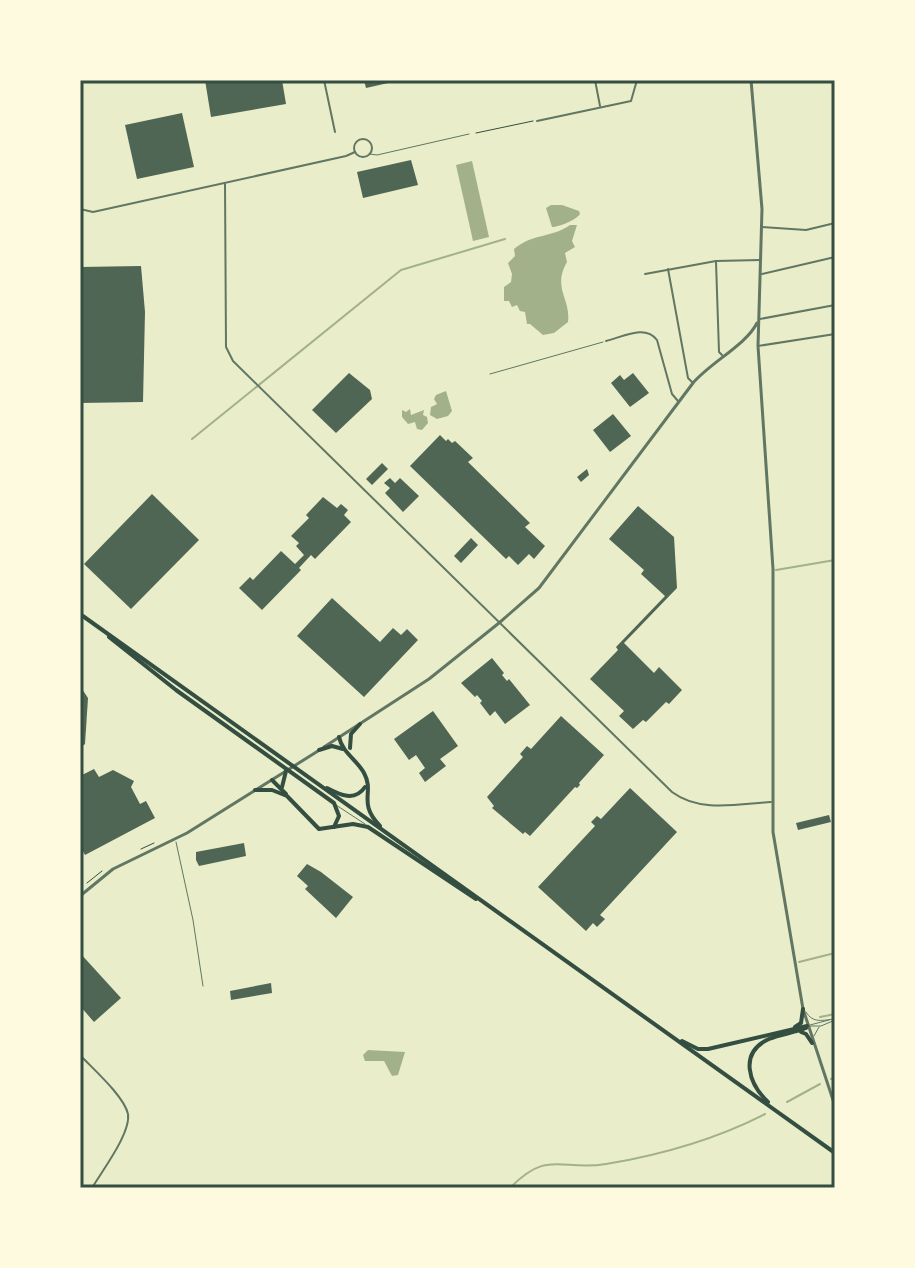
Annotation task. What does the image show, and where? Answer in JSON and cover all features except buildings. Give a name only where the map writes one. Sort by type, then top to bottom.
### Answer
[{"type":"main road","points":[[80,614],[835,1153]]},
{"type":"main road","points":[[92,623],[176,690],[334,803],[339,816],[334,827]]},
{"type":"main road","points":[[348,749],[351,734],[360,724]]},
{"type":"main road","points":[[339,737],[366,776],[369,811],[391,836]]},
{"type":"main road","points":[[319,750],[332,746],[348,749]]},
{"type":"main road","points":[[279,789],[286,771]]},
{"type":"main road","points":[[272,780],[316,827],[323,830],[353,824],[368,827],[489,906]]},
{"type":"main road","points":[[314,781],[350,796],[362,792],[367,785]]},
{"type":"main road","points":[[255,790],[279,789]]},
{"type":"main road","points":[[778,1111],[752,1083],[751,1061],[755,1050],[764,1042],[794,1030],[801,1023],[803,1009]]},
{"type":"main road","points":[[673,1037],[698,1049],[708,1049],[807,1026]]},
{"type":"main road","points":[[794,1030],[803,1032],[812,1043]]},
{"type":"street","points":[[324,80],[335,132]]},
{"type":"street","points":[[595,80],[600,107]]},
{"type":"street","points":[[537,121],[631,101],[637,80]]},
{"type":"street","points":[[751,80],[762,191],[758,346],[773,569],[773,802],[776,857],[807,1026],[835,1106]]},
{"type":"street","points":[[363,139],[371,144],[369,154],[362,156],[355,152],[354,144],[363,139]]},
{"type":"street","points":[[80,209],[93,212],[355,152]]},
{"type":"street","points":[[225,183],[226,347],[229,357],[681,799],[707,805],[773,802]]},
{"type":"street","points":[[762,227],[806,230],[835,223]]},
{"type":"street","points":[[760,274],[835,257]]},
{"type":"street","points":[[645,274],[716,261],[761,260]]},
{"type":"street","points":[[716,261],[719,352],[722,355]]},
{"type":"street","points":[[668,269],[688,378],[693,383]]},
{"type":"street","points":[[80,896],[113,869],[176,839],[429,679],[539,588],[693,383],[722,355],[748,337],[759,319],[835,305]]},
{"type":"street","points":[[606,341],[643,331],[652,333],[657,340],[673,396],[679,402]]},
{"type":"street","points":[[758,346],[835,334]]},
{"type":"street","points":[[748,337],[758,338]]},
{"type":"street","points":[[80,1055],[122,1102],[128,1116],[124,1134],[92,1188]]},
{"type":"lane","points":[[369,154],[377,155],[469,134]]},
{"type":"lane","points":[[490,374],[606,341]]},
{"type":"lane","points":[[334,803],[368,827]]},
{"type":"lane","points":[[176,839],[203,986]]},
{"type":"lane","points":[[803,1009],[812,1020],[835,1019]]},
{"type":"lane","points":[[812,1043],[816,1031],[835,1019]]},
{"type":"lane","points":[[807,1026],[835,1019]]},
{"type":"lane","points":[[807,1026],[821,1026]]},
{"type":"path","points":[[469,134],[537,121]]},
{"type":"path","points":[[139,851],[160,842]]},
{"type":"path","points":[[85,885],[90,880]]},
{"type":"shaded area","points":[[472,161],[489,237],[473,241],[456,165]]},
{"type":"shaded area","points":[[562,205],[580,214],[567,223],[552,227],[546,208]]},
{"type":"shaded area","points":[[577,225],[572,241],[575,247],[565,253],[567,262],[561,279],[568,322],[554,333],[543,335],[527,324],[525,312],[520,311],[517,305],[512,307],[509,301],[504,301],[504,287],[511,282],[512,274],[508,263],[515,256],[514,249],[521,244]]},
{"type":"shaded area","points":[[446,391],[452,411],[448,416],[437,419],[430,415],[431,407],[437,404],[434,399],[436,395]]},
{"type":"shaded area","points":[[410,409],[411,415],[424,410],[423,415],[428,423],[422,430],[417,429],[415,422],[408,424],[402,417],[402,410],[406,412]]},
{"type":"shaded area","points":[[368,1050],[405,1052],[398,1075],[392,1076],[384,1061],[365,1061],[363,1055]]},
{"type":"waterway","points":[[192,439],[401,270],[505,239]]},
{"type":"waterway","points":[[776,570],[835,560]]},
{"type":"waterway","points":[[799,962],[835,953]]},
{"type":"waterway","points":[[820,1017],[835,1014]]},
{"type":"waterway","points":[[831,1079],[835,1077]]},
{"type":"waterway","points":[[787,1102],[820,1084]]},
{"type":"waterway","points":[[510,1188],[535,1168],[556,1164],[591,1166],[647,1156],[707,1138],[765,1114]]}]
